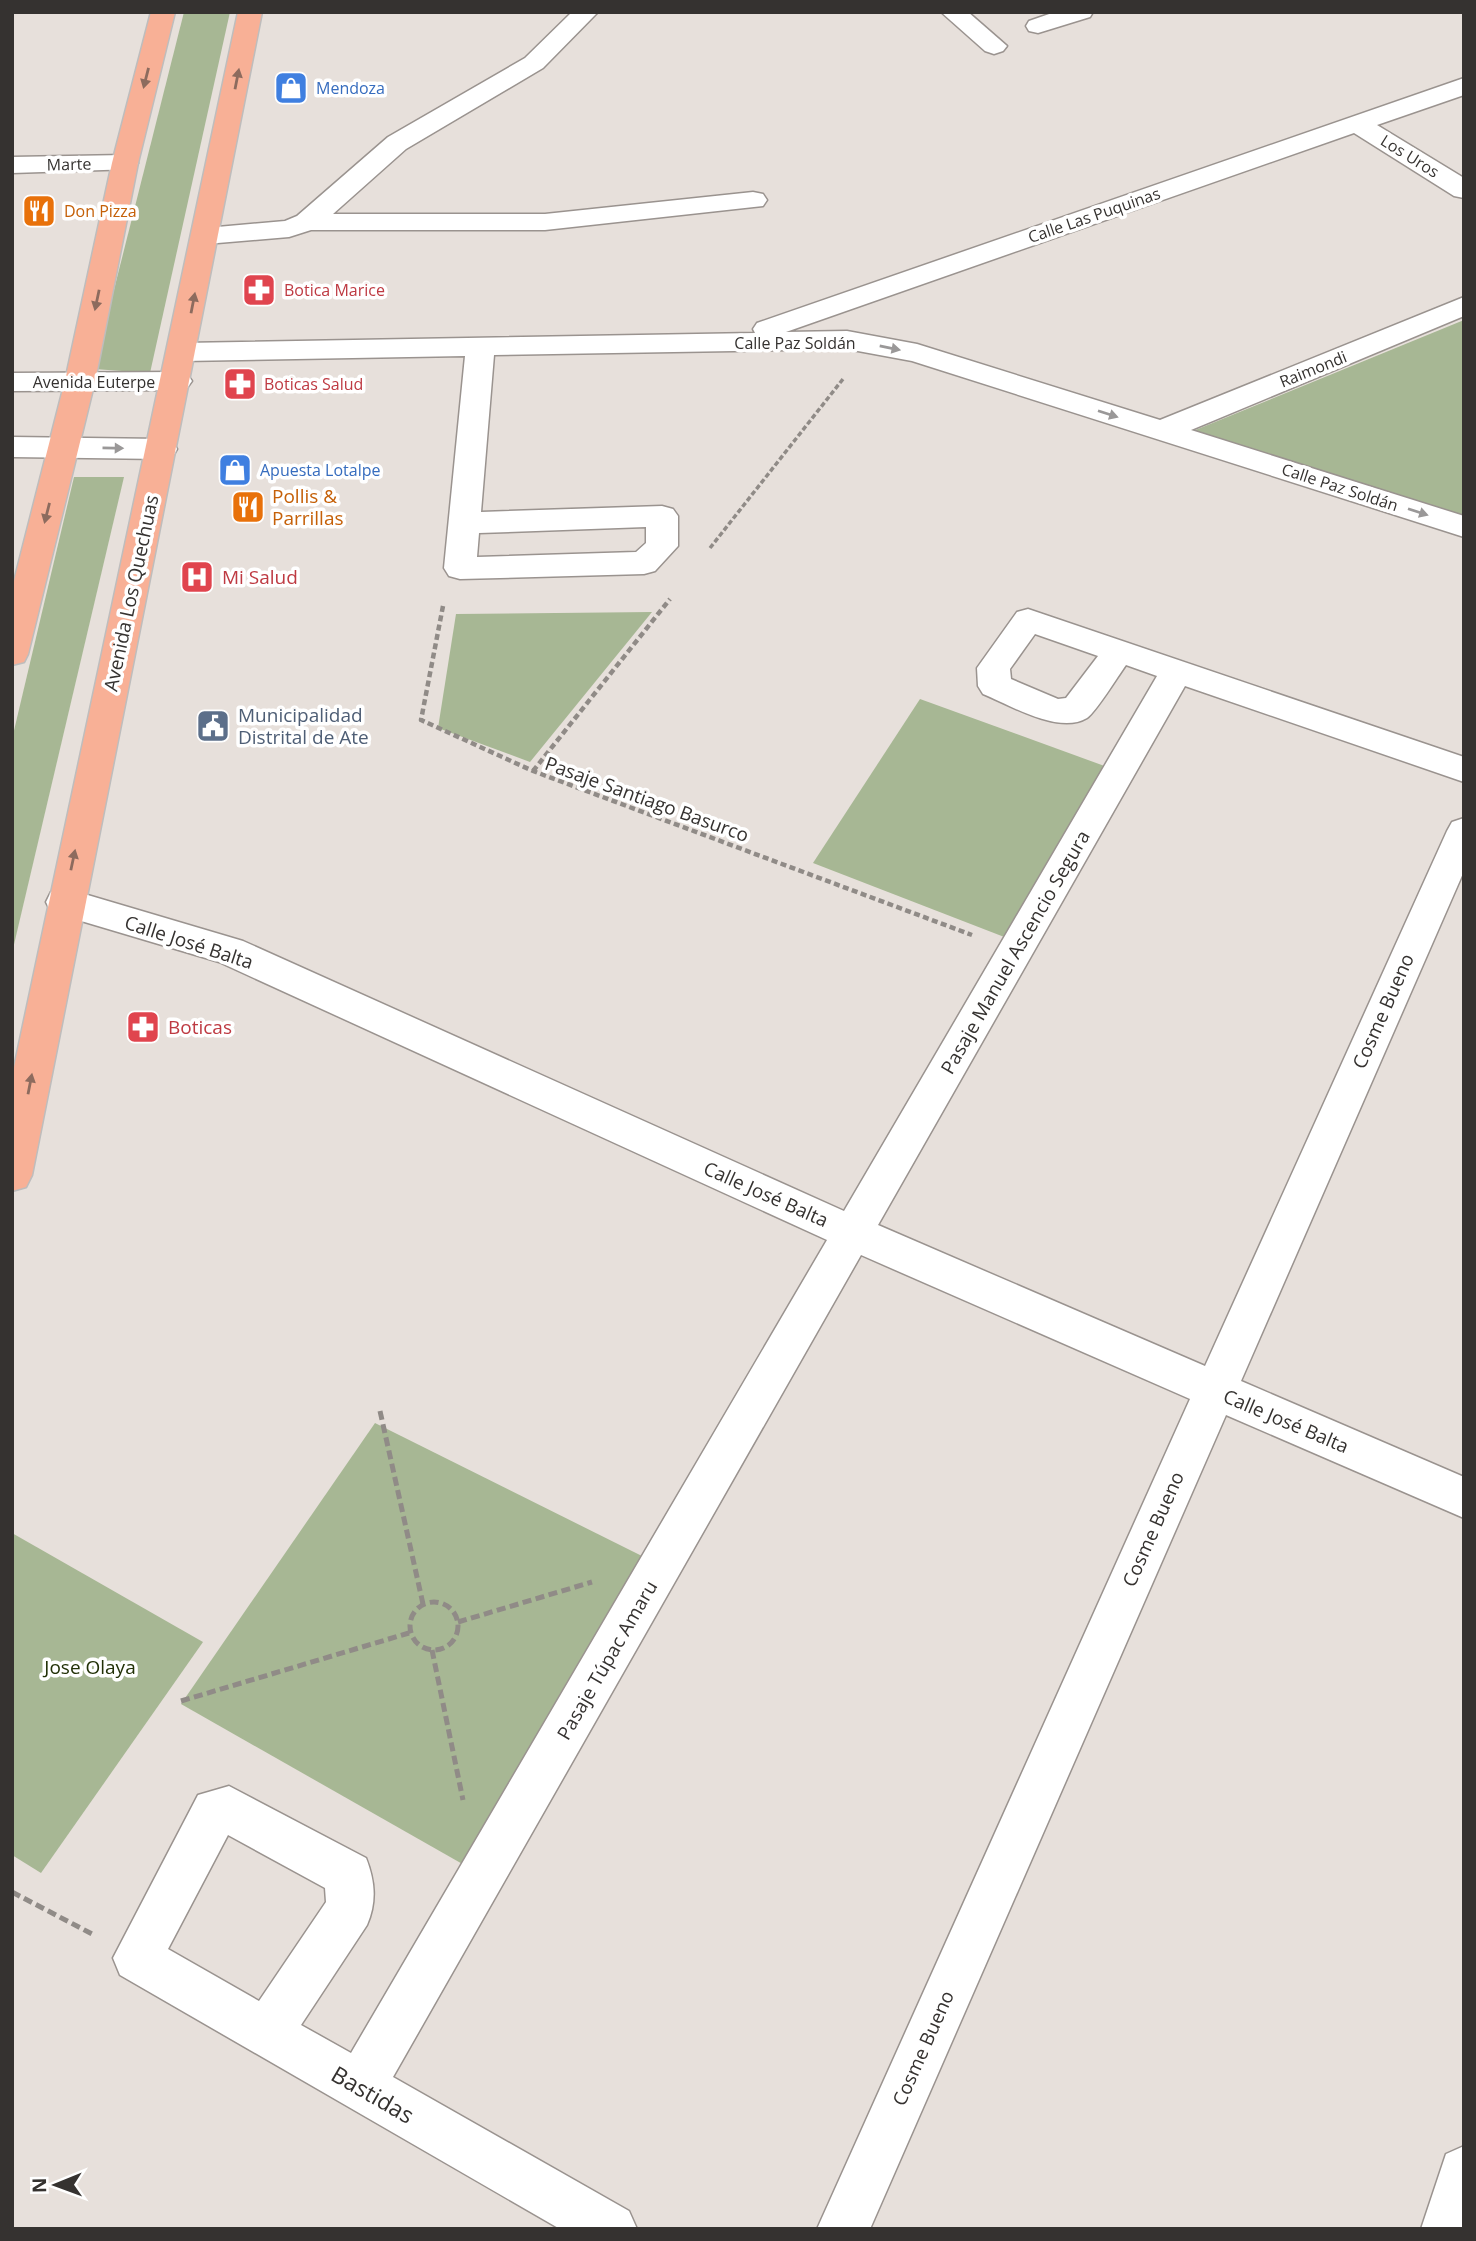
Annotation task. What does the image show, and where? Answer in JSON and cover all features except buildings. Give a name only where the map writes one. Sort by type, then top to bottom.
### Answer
[{"type":"main road","points":[[12,654],[80,382],[125,163],[163,12]]},
{"type":"main road","name":"Avenida Los Quechuas","points":[[12,1175],[64,902],[163,449],[250,12]]},
{"type":"street","points":[[206,236],[289,229],[307,222],[397,143],[534,63],[586,12]]},
{"type":"street","points":[[953,12],[994,46]]},
{"type":"street","points":[[1038,26],[1081,12]]},
{"type":"street","name":"Calle Las Puquinas","points":[[724,342],[802,318],[1464,86]]},
{"type":"street","name":"Los Uros","points":[[1356,123],[1464,190]]},
{"type":"street","name":"Marte","points":[[12,165],[125,163]]},
{"type":"street","points":[[307,222],[545,222],[753,200]]},
{"type":"street","name":"Raimondi","points":[[1161,430],[1464,306]]},
{"type":"street","name":"Calle Paz Soldán","points":[[180,367],[480,346],[847,340],[917,353],[1464,527]]},
{"type":"street","points":[[466,523],[662,516],[662,546],[643,563],[460,568],[480,346]]},
{"type":"street","name":"Avenida Euterpe","points":[[12,382],[80,382],[180,367]]},
{"type":"street","points":[[12,447],[163,449]]},
{"type":"street","points":[[1119,651],[1076,709],[1055,711],[995,686],[993,668],[1028,620],[1177,670],[1464,770]]},
{"type":"street","name":"Pasaje Manuel Ascencio Segura","points":[[853,1233],[1177,670]]},
{"type":"street","name":"Cosme Bueno","points":[[843,2229],[1464,831]]},
{"type":"street","name":"Calle José Balta","points":[[64,902],[230,951],[853,1233],[1464,1498]]},
{"type":"street","name":"Pasaje Túpac Amaru","points":[[360,2086],[853,1233]]},
{"type":"street","points":[[137,1958],[215,1812],[229,1810],[349,1875],[350,1908],[267,2033]]},
{"type":"street","name":"Bastidas","points":[[137,1958],[611,2229]]},
{"type":"street","points":[[1447,2229],[1464,2172]]},
{"type":"path","name":"Pasaje Santiago Basurco","points":[[460,568],[441,610],[421,720],[533,771],[1016,951]]},
{"type":"path","points":[[380,1411],[423,1604]]},
{"type":"path","points":[[458,1622],[665,1560]]},
{"type":"path","points":[[439,1602],[453,1608],[458,1622],[456,1635],[446,1646],[432,1650],[417,1645],[409,1633],[411,1617],[423,1604],[439,1602]]},
{"type":"path","points":[[181,1701],[409,1633]]},
{"type":"path","points":[[432,1650],[480,1880]]},
{"type":"path","points":[[12,1892],[137,1958]]},
{"type":"green space","points":[[184,12],[230,12],[150,373],[94,369]]},
{"type":"green space","points":[[1464,320],[1464,516],[1193,431]]},
{"type":"green space","points":[[74,477],[124,477],[12,953],[12,739]]},
{"type":"green space","points":[[652,612],[530,762],[438,728],[456,614]]},
{"type":"green space","points":[[920,699],[1110,768],[1012,940],[813,863]]},
{"type":"green space","points":[[375,1423],[658,1564],[473,1870],[181,1704]]},
{"type":"green space","name":"Jose Olaya","points":[[12,1533],[203,1642],[41,1873],[12,1855]]},
{"type":"place","name":"Mendoza","points":[[291,88]]},
{"type":"place","name":"Don Pizza","points":[[39,211]]},
{"type":"place","name":"Botica Marice","points":[[259,290]]},
{"type":"place","name":"Boticas Salud","points":[[240,384]]},
{"type":"place","name":"Apuesta Lotalpe","points":[[235,470]]},
{"type":"place","name":"Pollis & Parrillas","points":[[248,507]]},
{"type":"place","name":"Mi Salud","points":[[197,577]]},
{"type":"place","name":"Municipalidad Distrital de Ate","points":[[213,726]]},
{"type":"place","name":"Boticas","points":[[143,1027]]}]
